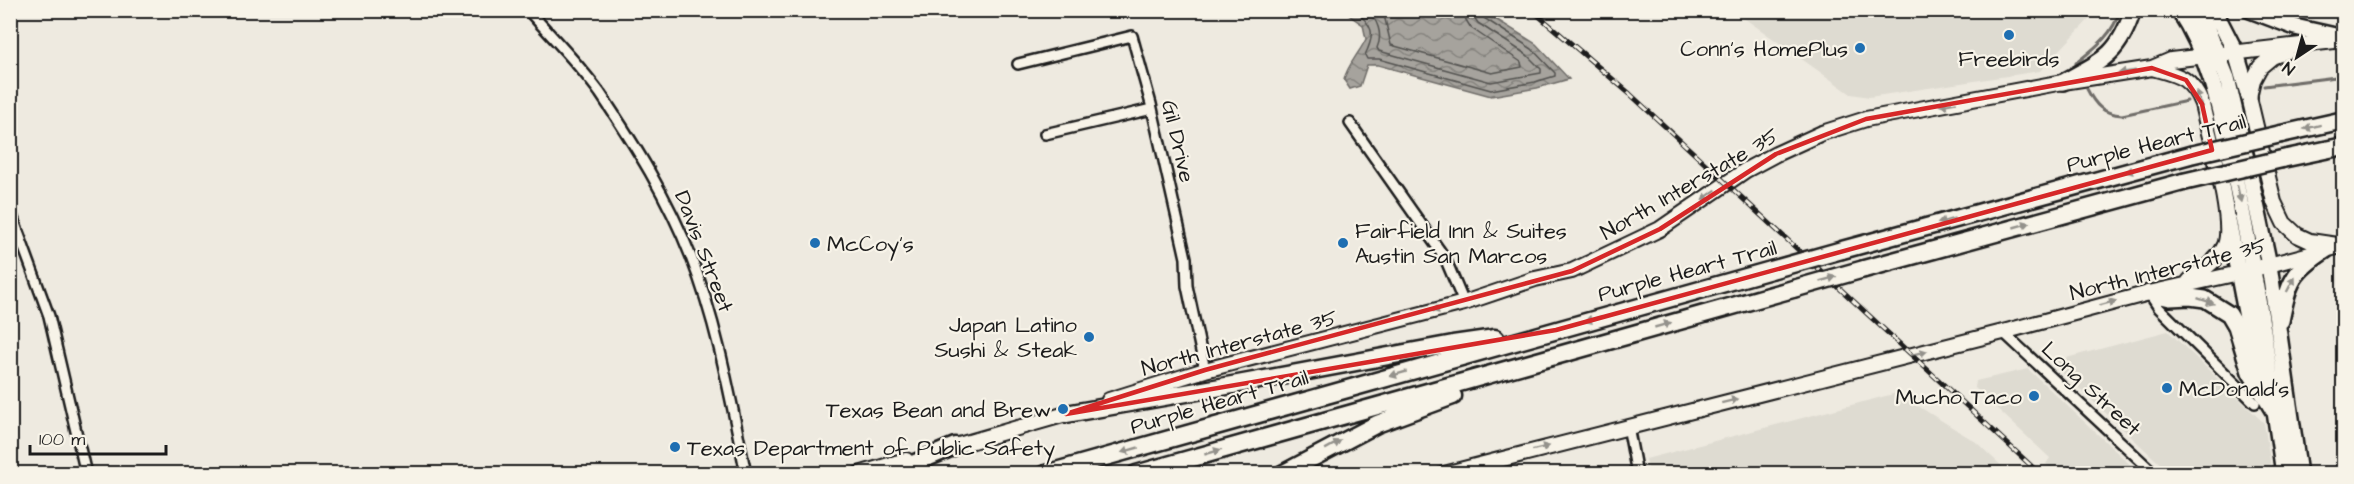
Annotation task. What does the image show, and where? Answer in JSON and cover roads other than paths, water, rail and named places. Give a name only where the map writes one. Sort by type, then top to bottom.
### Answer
[{"type":"highway","name":"Purple Heart Trail","points":[[1045,474],[1842,250],[2190,155],[2343,120]]},
{"type":"highway","name":"Purple Heart Trail","points":[[1136,474],[1864,269],[2183,182],[2343,146]]},
{"type":"highway","points":[[1066,414],[1453,344],[1556,330]]},
{"type":"highway","points":[[1282,474],[1343,440],[1408,411],[1512,378],[1627,336]]},
{"type":"highway","points":[[889,474],[955,446]]},
{"type":"main road","points":[[2063,82],[2105,59],[2127,29],[2133,10]]},
{"type":"main road","points":[[2179,10],[2227,78],[2269,265],[2299,474]]},
{"type":"main road","points":[[2196,10],[2211,56],[2249,238],[2247,271]]},
{"type":"main road","points":[[2214,10],[2236,52],[2274,202],[2284,223],[2297,235],[2310,241],[2337,247]]},
{"type":"main road","points":[[2250,10],[2287,25],[2343,39]]},
{"type":"main road","name":"North Interstate 35","points":[[859,474],[1066,414],[1205,370],[1464,303],[1535,279],[1572,271],[1660,229],[1746,170],[1822,133],[1866,118],[2152,68],[2171,60],[2343,39]]},
{"type":"main road","points":[[2249,97],[2253,80],[2260,67],[2272,57],[2300,46]]},
{"type":"main road","points":[[2152,68],[2177,75],[2196,90],[2202,104],[2228,220],[2247,271],[2271,383],[2284,474]]},
{"type":"main road","points":[[2185,284],[2220,254],[2226,243],[2228,220]]},
{"type":"main road","points":[[2278,332],[2286,292],[2291,281],[2307,262],[2337,247]]},
{"type":"main road","name":"North Interstate 35","points":[[1443,474],[2337,247]]},
{"type":"main road","points":[[2149,293],[2170,298],[2205,299],[2229,314],[2236,326],[2250,372],[2276,414]]},
{"type":"main road","points":[[2271,383],[2283,417],[2292,474]]},
{"type":"street","name":"Davis Street","points":[[528,10],[598,91],[642,159],[677,224],[691,257],[716,334],[746,474]]},
{"type":"street","name":"Gil Drive","points":[[1018,64],[1132,36],[1152,109],[1186,258],[1187,286],[1205,370]]},
{"type":"street","points":[[1045,134],[1152,109]]},
{"type":"street","points":[[1350,123],[1445,258],[1464,303]]},
{"type":"street","points":[[10,210],[49,316],[86,474]]},
{"type":"street","points":[[2149,293],[2159,308],[2255,403]]},
{"type":"street","name":"Long Street","points":[[2002,332],[2155,474]]},
{"type":"street","points":[[1628,426],[1637,474]]},
{"type":"water","points":[[1343,11],[1483,11],[1536,44],[1569,79],[1537,88],[1491,96],[1378,65],[1367,65],[1360,86],[1350,89],[1344,80],[1345,75],[1366,39],[1363,25]]},
{"type":"waterway","points":[[2076,68],[2076,63],[2108,34],[2120,10]]},
{"type":"waterway","points":[[2264,86],[2344,76]]},
{"type":"waterway","points":[[2087,89],[2100,108],[2122,115],[2187,101]]},
{"type":"railway","points":[[1532,10],[1630,94],[2040,474]]},
{"type":"place","name":"Freebirds","points":[[2009,35]]},
{"type":"place","name":"Conn's HomePlus","points":[[1860,48]]},
{"type":"place","name":"McCoy's","points":[[815,243]]},
{"type":"place","name":"Fairfield Inn & Suites Austin San Marcos","points":[[1343,243]]},
{"type":"place","name":"Japan Latino Sushi & Steak","points":[[1089,337]]},
{"type":"place","name":"McDonald's","points":[[2167,388]]},
{"type":"place","name":"Mucho Taco","points":[[2034,396]]},
{"type":"place","name":"Texas Bean and Brew","points":[[1063,409]]},
{"type":"place","name":"Texas Department of Public Safety","points":[[675,447]]}]
